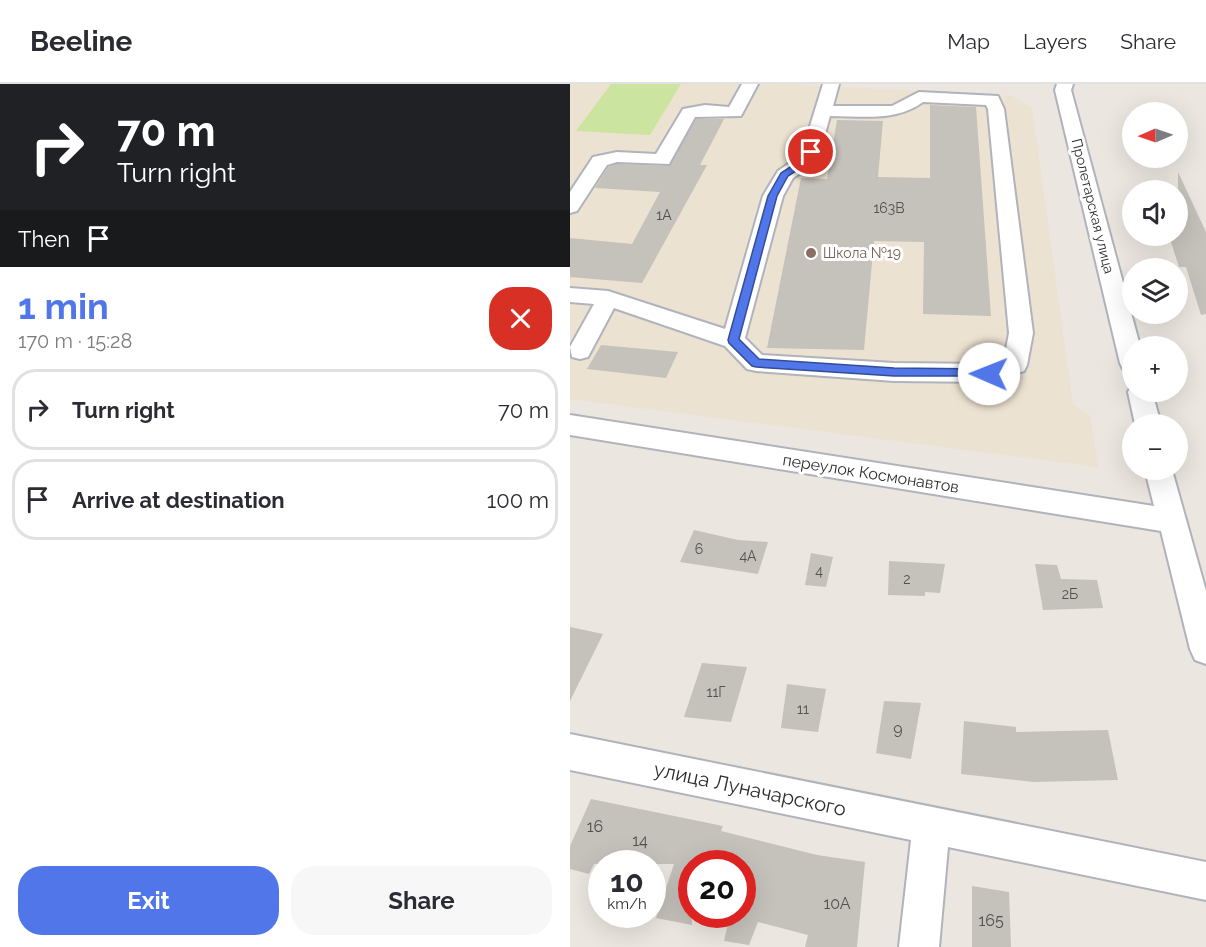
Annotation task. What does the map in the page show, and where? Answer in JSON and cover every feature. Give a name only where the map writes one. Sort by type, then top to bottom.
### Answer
[{"type":"street","points":[[570,207],[600,161],[617,157],[662,160],[689,113],[705,110],[735,112],[750,84]]},
{"type":"street","points":[[733,340],[773,196],[785,175],[804,162],[811,152],[831,84]]},
{"type":"street","name":"Пролетарская улица","points":[[1065,84],[1064,90],[1125,336]]},
{"type":"street","points":[[570,295],[608,298],[733,340],[756,363],[894,372],[989,374],[1015,365],[1021,333],[996,109],[992,100],[919,97],[904,108],[892,111],[823,111]]},
{"type":"street","points":[[580,351],[608,298]]},
{"type":"street","name":"переулок Космонавтов","points":[[570,425],[1172,521]]},
{"type":"street","points":[[1162,480],[1206,649]]},
{"type":"street","name":"улица Луначарского","points":[[570,752],[1206,881]]},
{"type":"street","points":[[919,947],[931,826]]},
{"type":"shaded area","name":"Школа №19","points":[[570,84],[786,84],[1012,96],[1032,107],[1073,404],[1090,415],[1098,467],[570,399]]},
{"type":"green space","points":[[611,84],[681,84],[650,135],[576,131]]},
{"type":"building","points":[[930,105],[976,107],[991,316],[923,314],[924,242],[874,241],[864,350],[767,348],[801,178],[827,179],[837,120],[883,121],[878,177],[930,178]]},
{"type":"building","points":[[696,119],[724,119],[700,165],[707,165],[642,283],[570,277],[570,238],[632,244],[660,192],[595,188],[608,167],[617,164],[669,166]]},
{"type":"building","points":[[1188,193],[1206,232],[1206,314],[1201,315],[1188,273],[1188,258],[1176,258],[1172,246],[1188,246]]},
{"type":"building","points":[[601,345],[678,352],[666,378],[587,369]]},
{"type":"building","points":[[694,530],[738,540],[768,542],[758,574],[680,562]]},
{"type":"building","points":[[811,553],[833,557],[826,587],[805,585]]},
{"type":"building","points":[[889,561],[945,564],[940,593],[925,592],[925,596],[888,595]]},
{"type":"building","points":[[1035,564],[1057,565],[1061,579],[1097,580],[1103,608],[1043,610]]},
{"type":"building","points":[[570,627],[603,634],[570,701]]},
{"type":"building","points":[[702,663],[747,667],[731,722],[684,717]]},
{"type":"building","points":[[787,684],[826,689],[818,732],[781,728]]},
{"type":"building","points":[[884,701],[921,703],[911,759],[876,753]]},
{"type":"building","points":[[964,721],[1016,727],[1016,732],[1108,730],[1118,780],[1033,782],[961,774]]},
{"type":"building","points":[[591,799],[723,826],[721,831],[817,855],[865,862],[857,947],[805,947],[808,935],[758,922],[756,927],[756,850],[678,850],[678,922],[666,920],[666,888],[674,864],[666,864],[666,850],[588,850],[588,874],[570,869],[570,846]]},
{"type":"building","points":[[972,886],[1009,892],[1011,947],[972,947]]},
{"type":"building","points":[[727,928],[756,928],[749,945],[724,941]]},
{"type":"place","name":"Школа №19","points":[[811,253]]},
{"type":"route","points":[[811,152],[804,162],[785,175],[773,196],[733,340],[756,363],[894,372],[989,374]]}]
